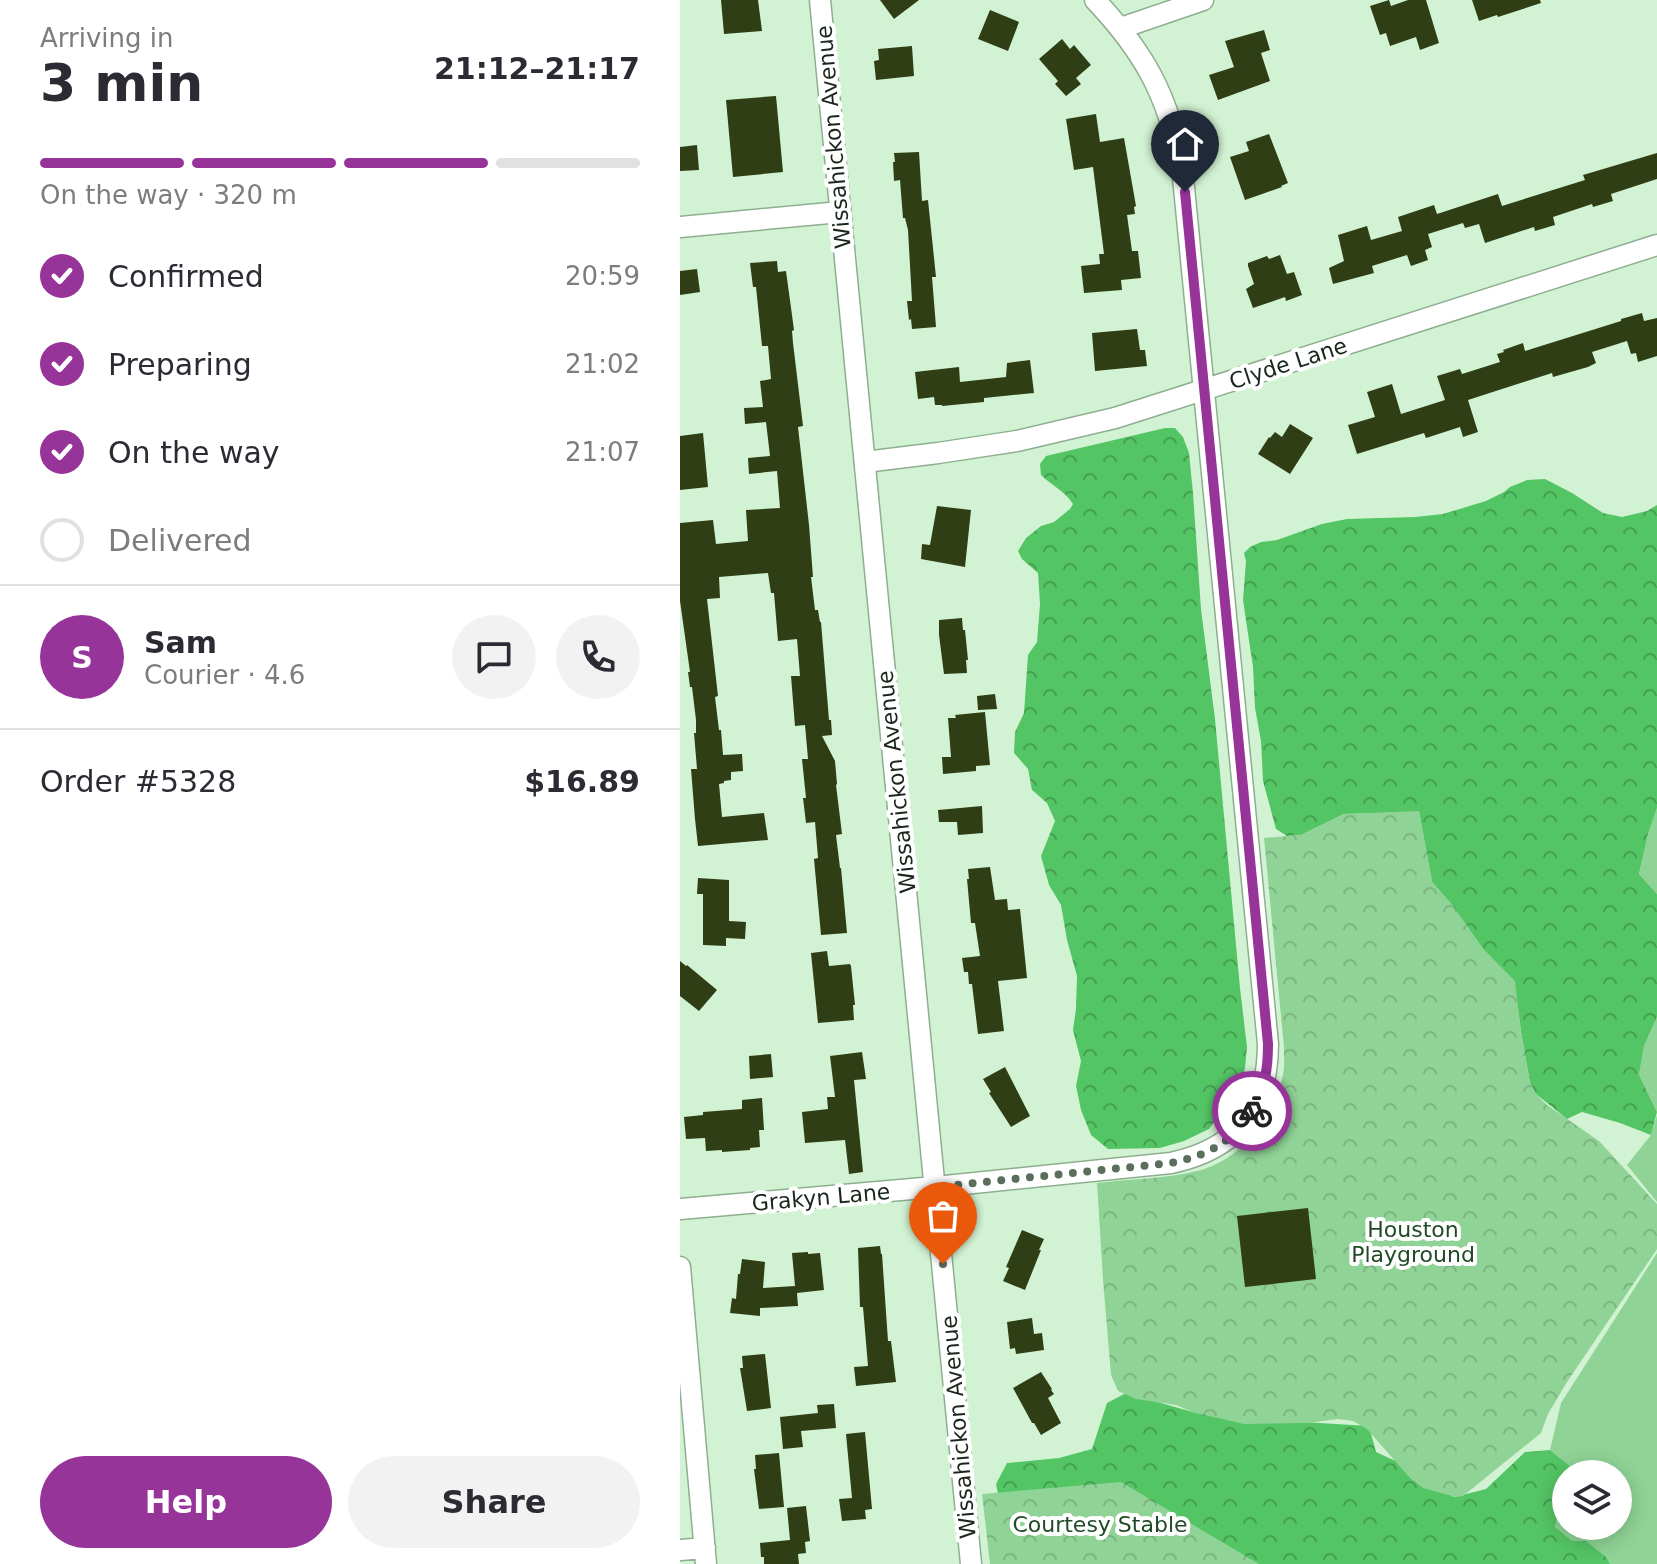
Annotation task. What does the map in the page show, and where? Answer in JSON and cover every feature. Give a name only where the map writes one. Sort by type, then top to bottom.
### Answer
[{"type":"street","name":"Wissahickon Avenue","points":[[820,0],[971,1564]]},
{"type":"street","points":[[1095,0],[1121,28],[1148,69],[1170,117],[1185,192],[1205,390]]},
{"type":"street","points":[[1121,28],[1203,0]]},
{"type":"street","points":[[680,227],[840,212]]},
{"type":"street","name":"Clyde Lane","points":[[865,462],[979,448],[1115,418],[1657,245]]},
{"type":"street","name":"Grakyn Lane","points":[[680,1209],[1171,1163],[1211,1151],[1224,1143],[1251,1114],[1265,1084],[1268,1044],[1205,390]]},
{"type":"street","points":[[680,1267],[705,1556],[680,1550]]},
{"type":"green space","points":[[1175,428],[1183,437],[1189,453],[1201,609],[1215,719],[1247,1047],[1239,1089],[1209,1129],[1160,1148],[1108,1149],[1091,1135],[1076,1086],[1081,1061],[1073,1030],[1077,976],[1061,905],[1049,885],[1041,856],[1055,821],[1047,803],[1032,790],[1028,769],[1014,753],[1015,732],[1024,713],[1028,655],[1037,642],[1040,604],[1038,573],[1022,559],[1018,551],[1026,538],[1041,526],[1054,522],[1073,504],[1041,475],[1040,464],[1046,456]]},
{"type":"green space","points":[[1545,479],[1603,513],[1622,517],[1647,511],[1657,505],[1657,808],[1639,874],[1657,894],[1657,1017],[1644,1046],[1639,1075],[1657,1112],[1651,1135],[1582,1112],[1567,1119],[1536,1094],[1530,1083],[1514,981],[1483,949],[1432,882],[1419,812],[1344,814],[1301,835],[1287,836],[1276,829],[1263,781],[1253,667],[1243,600],[1244,553],[1261,542],[1347,519],[1443,514],[1486,501],[1527,480]]},
{"type":"green space","points":[[1657,808],[1657,894],[1639,874]]},
{"type":"green space","name":"Houston Playground","points":[[1419,811],[1432,882],[1483,949],[1515,981],[1530,1083],[1536,1094],[1599,1141],[1657,1204],[1657,1249],[1567,1382],[1541,1433],[1463,1496],[1456,1497],[1423,1488],[1410,1478],[1367,1429],[1353,1421],[1338,1419],[1308,1423],[1244,1424],[1192,1412],[1176,1405],[1136,1399],[1118,1391],[1111,1375],[1097,1183],[1172,1176],[1212,1166],[1252,1137],[1270,1109],[1283,1075],[1284,1048],[1264,838],[1301,835],[1344,814]]},
{"type":"green space","points":[[1657,1017],[1657,1112],[1639,1075],[1644,1046]]},
{"type":"green space","points":[[1657,1115],[1657,1202],[1627,1165],[1651,1135]]},
{"type":"green space","points":[[1657,1253],[1657,1564],[1610,1564],[1607,1558],[1570,1540],[1632,1540],[1632,1460],[1562,1460],[1550,1450],[1561,1403]]},
{"type":"green space","points":[[1126,1393],[1196,1413],[1369,1426],[1376,1452],[1411,1468],[1454,1497],[1486,1489],[1525,1452],[1550,1450],[1562,1460],[1552,1460],[1552,1540],[1586,1541],[1610,1564],[1227,1564],[1003,1518],[996,1484],[1007,1463],[1059,1458],[1092,1449],[1107,1403]]},
{"type":"green space","name":"Courtesy Stable","points":[[1121,1482],[1259,1564],[990,1564],[982,1494]]},
{"type":"building","points":[[721,0],[758,0],[762,31],[724,34]]},
{"type":"building","points":[[880,0],[919,0],[894,19]]},
{"type":"building","points":[[1389,0],[1391,6],[1408,0],[1426,0],[1439,43],[1420,50],[1416,37],[1390,46],[1386,33],[1380,35],[1370,6]]},
{"type":"building","points":[[1472,0],[1540,0],[1541,3],[1479,21]]},
{"type":"building","points":[[990,10],[1019,22],[1008,51],[978,39]]},
{"type":"building","points":[[1264,30],[1270,50],[1261,53],[1270,81],[1218,100],[1209,75],[1234,67],[1225,41]]},
{"type":"building","points":[[1062,39],[1070,49],[1074,45],[1091,65],[1076,78],[1081,84],[1066,96],[1039,59]]},
{"type":"building","points":[[912,46],[914,76],[876,80],[874,61],[879,60],[878,49]]},
{"type":"building","points":[[776,96],[783,172],[733,177],[726,100]]},
{"type":"building","points":[[1096,114],[1100,142],[1124,138],[1136,206],[1135,214],[1127,215],[1132,251],[1138,251],[1141,278],[1121,280],[1122,290],[1084,293],[1081,266],[1100,264],[1099,254],[1104,254],[1093,167],[1074,170],[1066,119]]},
{"type":"building","points":[[1269,134],[1288,183],[1245,200],[1230,157],[1249,151],[1246,142]]},
{"type":"building","points":[[697,145],[699,170],[680,171],[680,147]]},
{"type":"building","points":[[919,152],[922,201],[928,200],[936,277],[932,277],[936,327],[912,329],[907,301],[912,301],[908,230],[903,218],[900,180],[894,181],[893,162],[894,153]]},
{"type":"building","points":[[1657,153],[1657,179],[1611,194],[1613,201],[1593,207],[1592,204],[1553,217],[1555,225],[1535,231],[1534,227],[1485,243],[1479,224],[1465,228],[1463,223],[1428,234],[1432,247],[1425,250],[1428,260],[1411,266],[1407,255],[1372,266],[1374,273],[1333,284],[1329,268],[1344,261],[1338,235],[1367,226],[1371,240],[1402,231],[1398,217],[1434,205],[1437,214],[1498,194],[1502,206],[1585,180],[1583,175]]},
{"type":"building","points":[[1280,255],[1287,274],[1294,272],[1302,295],[1286,301],[1285,297],[1253,308],[1246,289],[1254,284],[1248,263]]},
{"type":"building","points":[[777,261],[778,272],[786,271],[794,330],[803,426],[798,427],[809,525],[811,577],[815,610],[818,610],[821,622],[831,720],[832,735],[822,736],[835,761],[842,834],[836,835],[847,933],[821,935],[814,859],[818,858],[815,822],[806,823],[803,798],[806,798],[802,759],[808,759],[805,725],[795,726],[791,676],[800,676],[797,639],[778,641],[774,593],[771,593],[768,573],[719,577],[720,598],[707,599],[723,755],[742,754],[743,771],[731,772],[731,780],[719,784],[722,817],[764,813],[768,840],[698,846],[695,819],[691,769],[697,769],[696,720],[680,601],[680,523],[713,520],[716,544],[748,541],[746,510],[780,508],[777,471],[749,474],[748,458],[770,456],[766,422],[745,424],[744,408],[763,407],[760,381],[771,379],[768,346],[762,346],[756,287],[753,287],[750,263]]},
{"type":"building","points":[[697,269],[700,292],[680,295],[680,271]]},
{"type":"building","points":[[1642,313],[1644,321],[1657,318],[1657,356],[1638,362],[1636,353],[1631,354],[1627,341],[1592,352],[1596,363],[1588,367],[1553,377],[1552,373],[1468,400],[1478,432],[1463,437],[1460,427],[1426,438],[1424,433],[1357,454],[1348,425],[1375,417],[1367,392],[1392,384],[1401,414],[1445,400],[1437,376],[1460,369],[1462,374],[1500,362],[1497,354],[1523,343],[1525,351]]},
{"type":"building","points":[[1137,329],[1140,350],[1145,350],[1147,366],[1095,371],[1092,333]]},
{"type":"building","points":[[1030,360],[1034,393],[942,406],[935,405],[934,397],[918,399],[915,372],[959,367],[960,382],[1006,377],[1007,363]]},
{"type":"building","points":[[1290,424],[1313,438],[1290,474],[1258,454],[1269,437],[1275,432],[1282,437]]},
{"type":"building","points":[[703,433],[708,487],[680,490],[680,436]]},
{"type":"building","points":[[937,506],[971,510],[965,567],[921,559],[922,544],[930,545]]},
{"type":"building","points":[[962,618],[967,673],[944,674],[939,620]]},
{"type":"building","points":[[995,694],[997,709],[978,710],[977,696]]},
{"type":"building","points":[[985,712],[990,765],[976,766],[976,771],[943,774],[942,757],[951,757],[948,718]]},
{"type":"building","points":[[982,806],[983,833],[958,835],[957,822],[939,822],[938,810]]},
{"type":"building","points":[[990,867],[995,900],[1007,899],[1008,910],[1020,909],[1027,978],[998,981],[1004,1031],[978,1034],[972,984],[969,984],[968,972],[964,972],[962,958],[980,956],[975,923],[971,923],[967,879],[968,869]]},
{"type":"building","points":[[698,878],[729,880],[729,921],[746,922],[745,939],[726,938],[726,946],[703,945],[703,894],[697,894]]},
{"type":"building","points":[[827,951],[829,966],[851,966],[854,1020],[818,1023],[811,953]]},
{"type":"building","points":[[680,961],[717,990],[699,1011],[680,996]]},
{"type":"building","points":[[862,1052],[866,1079],[854,1080],[863,1172],[849,1174],[845,1140],[805,1143],[802,1112],[828,1109],[827,1097],[835,1097],[830,1056]]},
{"type":"building","points":[[771,1054],[773,1077],[750,1079],[749,1056]]},
{"type":"building","points":[[1005,1067],[1030,1116],[1011,1127],[983,1079]]},
{"type":"building","points":[[762,1098],[764,1130],[759,1130],[760,1147],[706,1151],[705,1138],[686,1139],[684,1117],[742,1109],[742,1100]]},
{"type":"building","points":[[1308,1208],[1316,1279],[1245,1287],[1237,1216]]},
{"type":"building","points":[[1022,1230],[1044,1239],[1025,1290],[1003,1281]]},
{"type":"building","points":[[880,1246],[888,1341],[891,1341],[896,1382],[856,1386],[854,1367],[868,1366],[863,1307],[860,1307],[858,1248]]},
{"type":"building","points":[[792,1253],[820,1253],[824,1290],[797,1293],[798,1306],[760,1308],[760,1316],[730,1313],[732,1298],[736,1299],[742,1259],[765,1262],[763,1288],[795,1286]]},
{"type":"building","points":[[1032,1318],[1034,1334],[1042,1333],[1044,1350],[1016,1354],[1015,1348],[1010,1349],[1007,1322]]},
{"type":"building","points":[[765,1354],[771,1408],[747,1411],[740,1368],[743,1368],[742,1356]]},
{"type":"building","points":[[1041,1372],[1054,1394],[1048,1398],[1061,1423],[1041,1435],[1013,1388]]},
{"type":"building","points":[[834,1404],[836,1428],[801,1431],[803,1447],[783,1449],[780,1417],[818,1413],[817,1405]]},
{"type":"building","points":[[865,1432],[872,1509],[865,1510],[866,1519],[842,1521],[839,1499],[852,1498],[846,1434]]},
{"type":"building","points":[[779,1453],[784,1507],[759,1509],[755,1455]]},
{"type":"building","points":[[806,1506],[810,1541],[805,1542],[806,1553],[798,1554],[799,1564],[764,1564],[760,1543],[790,1540],[787,1508]]},
{"type":"way so far","points":[[943,1264],[935,1187],[1192,1159],[1224,1143],[1252,1111]]},
{"type":"route","points":[[1185,192],[1268,1044],[1265,1084],[1252,1111]]}]
